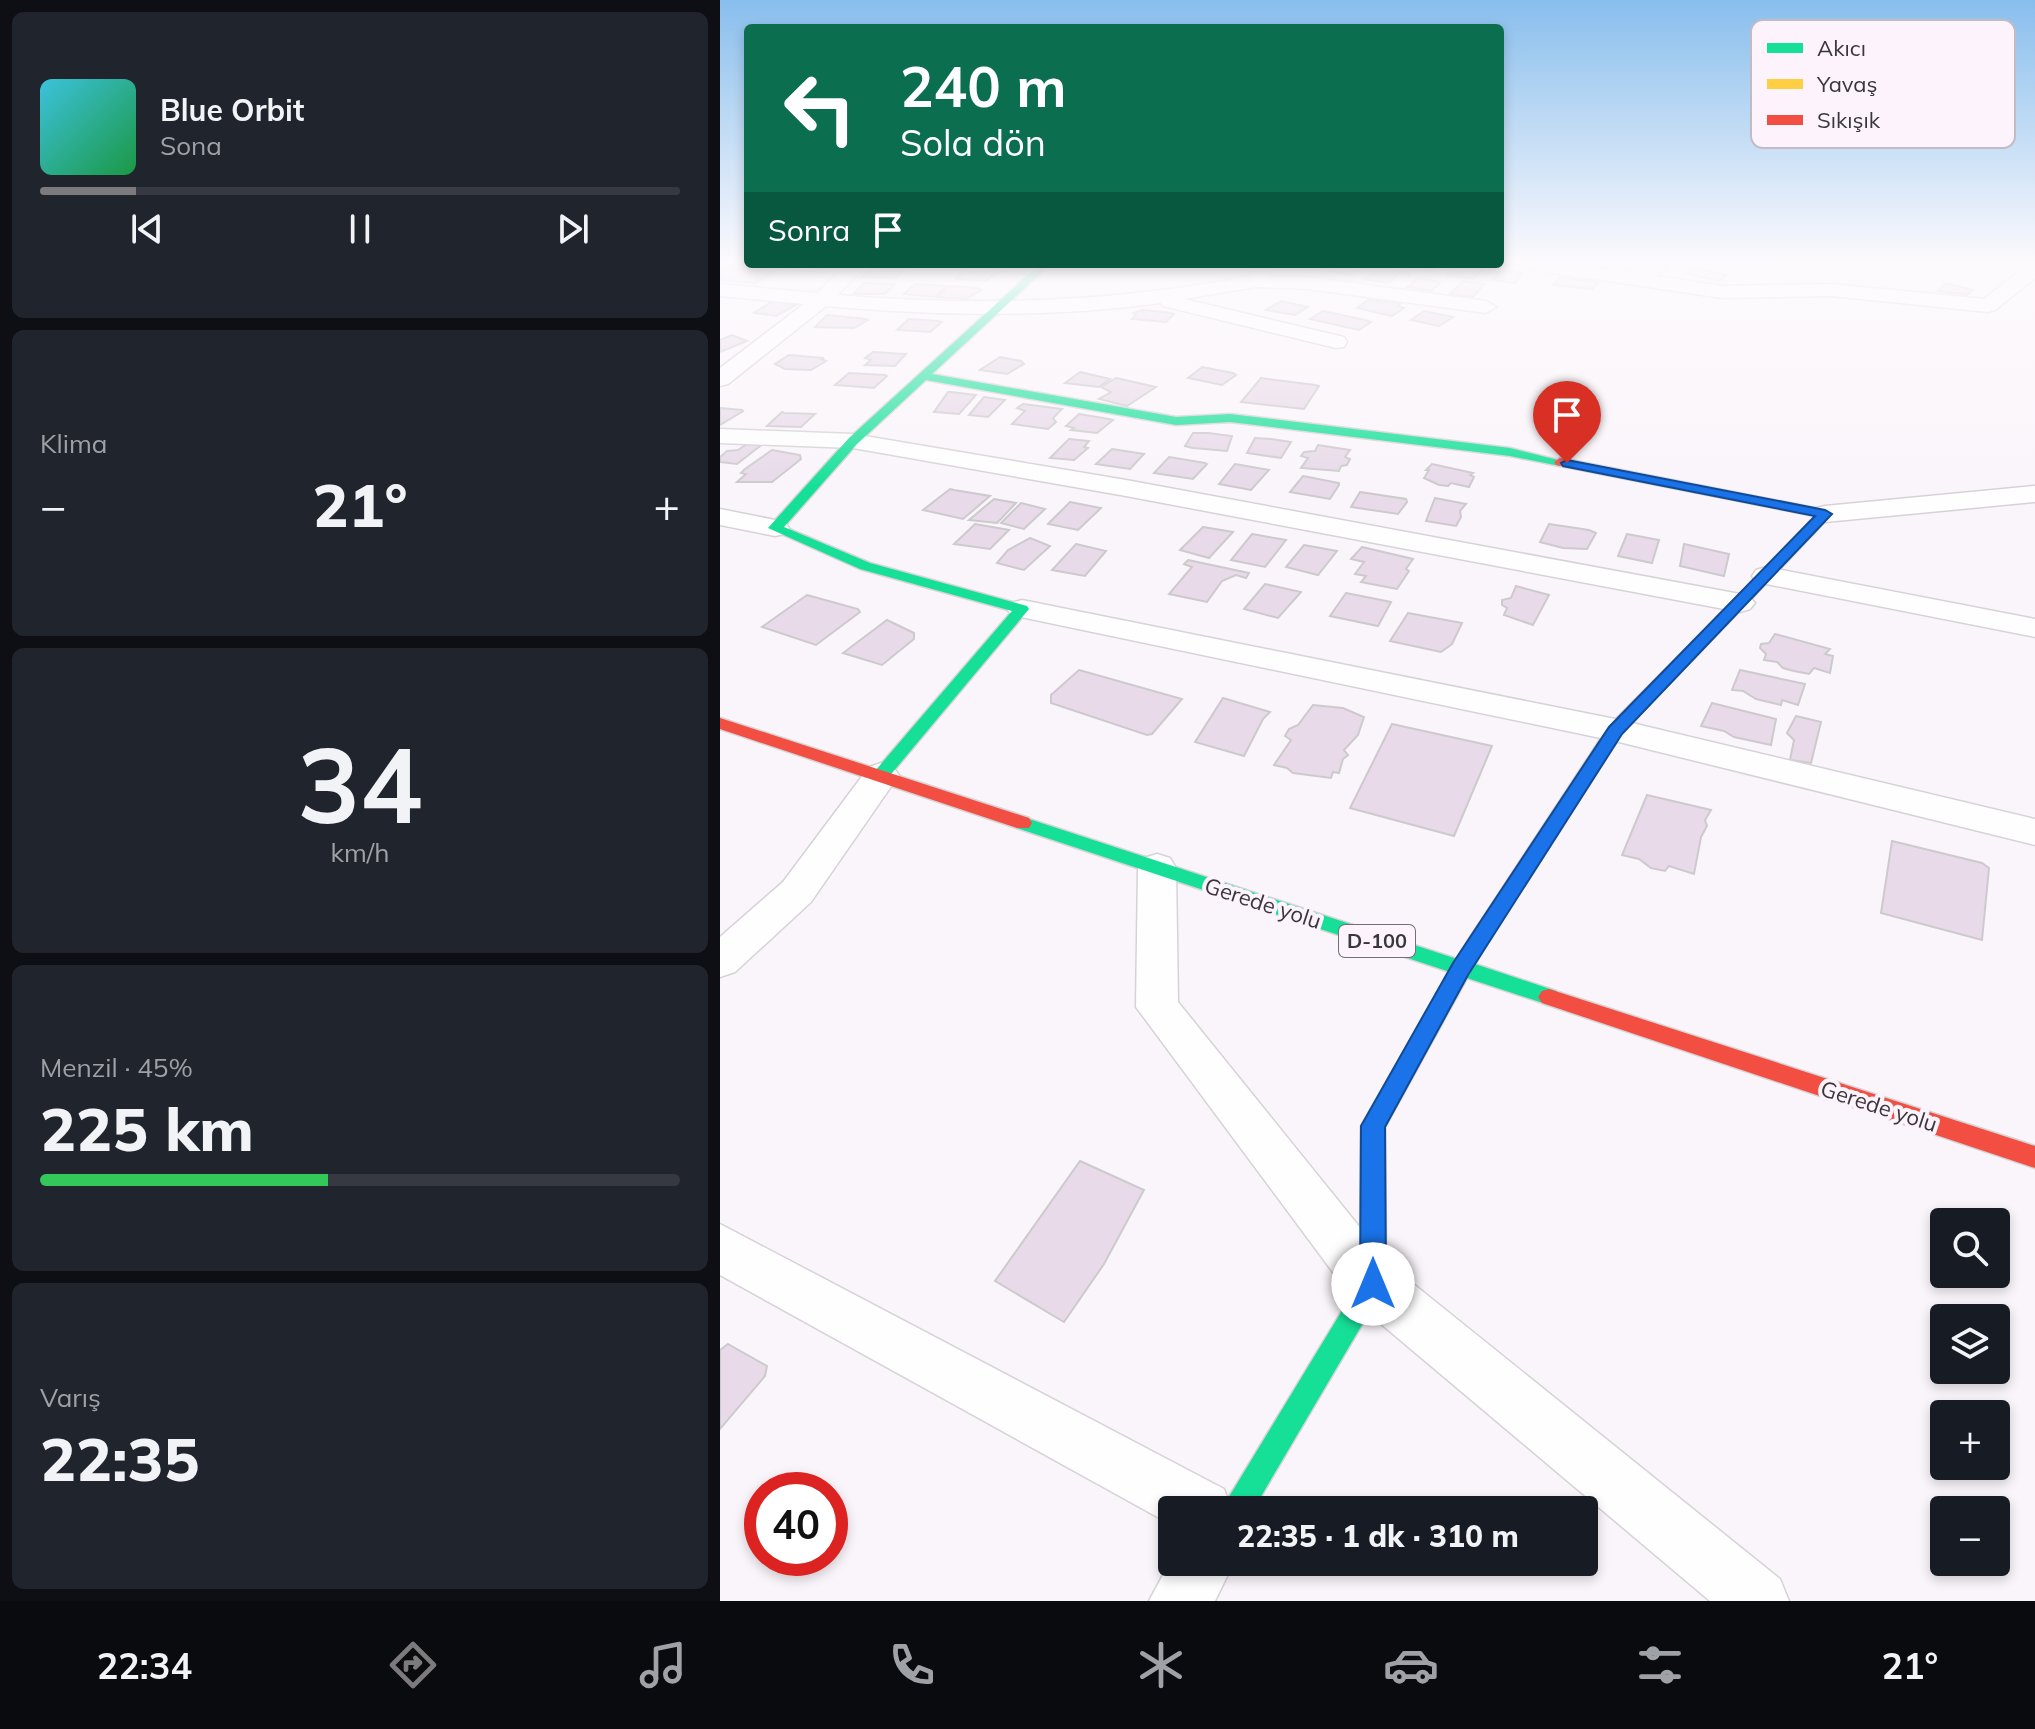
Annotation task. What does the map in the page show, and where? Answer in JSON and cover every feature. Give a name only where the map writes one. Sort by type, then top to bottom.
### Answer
[{"type":"street","points":[[720,379],[773,338]]},
{"type":"street","points":[[775,528],[853,441],[966,338]]},
{"type":"street","points":[[1318,338],[1336,342]]},
{"type":"street","points":[[924,376],[1176,421],[1230,418],[1510,452],[1825,514],[2035,494]]},
{"type":"street","points":[[720,436],[853,441],[1126,488],[1740,603]]},
{"type":"street","points":[[1244,1496],[1373,1284],[1373,1126],[1460,969],[1615,730],[1825,514]]},
{"type":"street","points":[[720,517],[775,528],[865,566],[1022,609],[1615,730],[2035,832]]},
{"type":"street","points":[[1766,576],[2035,628]]},
{"type":"street","points":[[720,961],[797,892],[881,775],[1022,609]]},
{"type":"street","name":"Gerede yolu","points":[[720,723],[2035,1157]]},
{"type":"street","points":[[1157,868],[1157,1007],[1373,1284],[1758,1601]]},
{"type":"street","points":[[720,1248],[1177,1496]]},
{"type":"street","points":[[1180,1601],[1195,1576]]},
{"type":"building","points":[[739,338],[747,341],[720,352],[720,340]]},
{"type":"building","points":[[873,352],[906,354],[895,366],[865,365],[871,360],[865,358]]},
{"type":"building","points":[[789,355],[824,358],[821,359],[826,361],[811,370],[785,369],[775,364]]},
{"type":"building","points":[[1000,357],[1024,364],[1007,374],[980,370]]},
{"type":"building","points":[[1202,367],[1236,375],[1222,385],[1188,378]]},
{"type":"building","points":[[1080,372],[1110,379],[1099,387],[1065,383]]},
{"type":"building","points":[[849,373],[887,376],[874,388],[835,385]]},
{"type":"building","points":[[1116,378],[1156,387],[1127,406],[1099,399],[1111,392],[1101,387]]},
{"type":"building","points":[[1261,378],[1319,386],[1304,409],[1241,402]]},
{"type":"building","points":[[948,392],[976,395],[959,414],[934,412]]},
{"type":"building","points":[[984,397],[1005,400],[988,417],[969,415]]},
{"type":"building","points":[[1023,404],[1062,409],[1053,418],[1056,422],[1048,429],[1012,424],[1025,411],[1017,408]]},
{"type":"building","points":[[720,408],[742,410],[743,411],[720,425]]},
{"type":"building","points":[[782,412],[815,414],[801,427],[767,426]]},
{"type":"building","points":[[1079,414],[1113,420],[1097,433],[1071,430],[1074,428],[1066,426]]},
{"type":"building","points":[[1193,433],[1232,436],[1227,451],[1185,446]]},
{"type":"building","points":[[1255,438],[1291,442],[1281,458],[1247,453]]},
{"type":"building","points":[[1069,439],[1089,441],[1084,447],[1088,448],[1074,460],[1050,458]]},
{"type":"building","points":[[750,442],[764,443],[737,464],[720,462],[720,457],[727,451],[738,450]]},
{"type":"building","points":[[1318,445],[1350,450],[1345,457],[1350,459],[1347,465],[1341,466],[1339,471],[1301,468],[1308,458],[1301,456],[1304,452],[1315,451]]},
{"type":"building","points":[[1112,449],[1144,454],[1130,469],[1096,464]]},
{"type":"building","points":[[772,450],[800,455],[801,459],[772,482],[737,482],[746,474],[741,473],[745,469]]},
{"type":"building","points":[[1169,457],[1207,464],[1193,479],[1154,473]]},
{"type":"building","points":[[1235,464],[1269,470],[1251,490],[1219,484]]},
{"type":"building","points":[[1432,464],[1473,473],[1470,475],[1474,477],[1469,487],[1451,483],[1448,486],[1439,485],[1424,478]]},
{"type":"building","points":[[1303,476],[1339,485],[1330,499],[1290,492]]},
{"type":"building","points":[[950,489],[990,496],[963,519],[923,510]]},
{"type":"building","points":[[1360,492],[1406,499],[1407,502],[1398,514],[1351,507]]},
{"type":"building","points":[[1435,498],[1466,504],[1460,511],[1461,517],[1456,526],[1426,521]]},
{"type":"building","points":[[994,499],[1016,503],[997,523],[969,520]]},
{"type":"building","points":[[1070,502],[1101,508],[1078,530],[1048,524]]},
{"type":"building","points":[[1021,503],[1045,509],[1024,529],[1001,523]]},
{"type":"building","points":[[975,524],[1009,530],[990,549],[954,544]]},
{"type":"building","points":[[1549,524],[1596,533],[1587,549],[1563,548],[1540,542]]},
{"type":"building","points":[[1203,527],[1233,532],[1209,558],[1180,550]]},
{"type":"building","points":[[1252,534],[1286,540],[1265,567],[1231,560]]},
{"type":"building","points":[[1627,534],[1659,540],[1652,563],[1618,556]]},
{"type":"building","points":[[1030,538],[1050,546],[1024,570],[997,563],[1008,550]]},
{"type":"building","points":[[1076,544],[1106,551],[1085,576],[1052,570]]},
{"type":"building","points":[[1684,544],[1729,554],[1724,576],[1680,566]]},
{"type":"building","points":[[1304,545],[1337,551],[1318,575],[1286,567]]},
{"type":"building","points":[[1362,547],[1413,559],[1397,589],[1361,582],[1366,576],[1355,574],[1364,562],[1351,559]]},
{"type":"building","points":[[1188,560],[1249,573],[1246,578],[1236,575],[1222,581],[1207,602],[1169,594],[1192,567],[1184,564]]},
{"type":"building","points":[[1265,584],[1301,592],[1278,618],[1244,609]]},
{"type":"building","points":[[1516,586],[1549,595],[1533,625],[1504,615],[1507,608],[1502,605],[1502,600],[1511,598]]},
{"type":"building","points":[[1346,593],[1391,602],[1378,626],[1330,616]]},
{"type":"building","points":[[807,595],[860,612],[816,645],[762,627]]},
{"type":"building","points":[[1408,613],[1462,623],[1452,644],[1441,652],[1390,641]]},
{"type":"building","points":[[887,620],[914,633],[914,639],[882,665],[843,653]]},
{"type":"building","points":[[1775,634],[1830,649],[1825,654],[1833,656],[1830,673],[1814,668],[1809,674],[1764,660],[1766,654],[1760,648],[1761,644],[1769,643]]},
{"type":"building","points":[[1079,670],[1182,699],[1152,734],[1147,735],[1051,703],[1051,695]]},
{"type":"building","points":[[1740,670],[1805,684],[1798,705],[1782,700],[1781,705],[1732,690]]},
{"type":"building","points":[[1223,698],[1270,712],[1263,719],[1244,756],[1195,742]]},
{"type":"building","points":[[1712,703],[1776,719],[1771,745],[1701,726]]},
{"type":"building","points":[[1313,705],[1343,708],[1364,717],[1358,735],[1344,750],[1348,755],[1343,759],[1339,773],[1333,772],[1331,778],[1293,773],[1274,765],[1291,740],[1285,736],[1289,729],[1298,725]]},
{"type":"building","points":[[1796,716],[1821,722],[1811,763],[1790,760],[1794,740],[1787,733]]},
{"type":"building","points":[[1392,724],[1492,746],[1454,836],[1350,808]]},
{"type":"building","points":[[1647,795],[1711,810],[1705,820],[1707,826],[1701,837],[1694,874],[1669,866],[1665,871],[1651,868],[1639,859],[1622,855]]},
{"type":"building","points":[[1892,841],[1982,863],[1989,868],[1982,940],[1881,913]]},
{"type":"building","points":[[1080,1161],[1144,1190],[1104,1264],[1064,1322],[995,1281]]},
{"type":"building","points":[[728,1344],[767,1366],[765,1376],[720,1429],[720,1350]]},
{"type":"traffic: fast","points":[[881,775],[1022,609],[865,566],[775,528],[853,441],[966,338]]},
{"type":"traffic: fast","points":[[924,376],[1176,421],[1230,418],[1510,452],[1560,462]]},
{"type":"traffic: fast","points":[[1023,823],[1549,997]]},
{"type":"traffic: fast","points":[[1244,1496],[1373,1284],[1373,1126],[1478,941]]},
{"type":"traffic: slow","points":[[1478,941],[1615,730],[1748,594]]},
{"type":"traffic: jam","points":[[1560,462],[1825,514],[1748,594]]},
{"type":"traffic: jam","points":[[720,723],[1023,823]]},
{"type":"traffic: jam","points":[[1549,997],[2035,1157]]},
{"type":"route","points":[[1373,1284],[1373,1126],[1460,969],[1615,730],[1825,514],[1567,463]]}]
